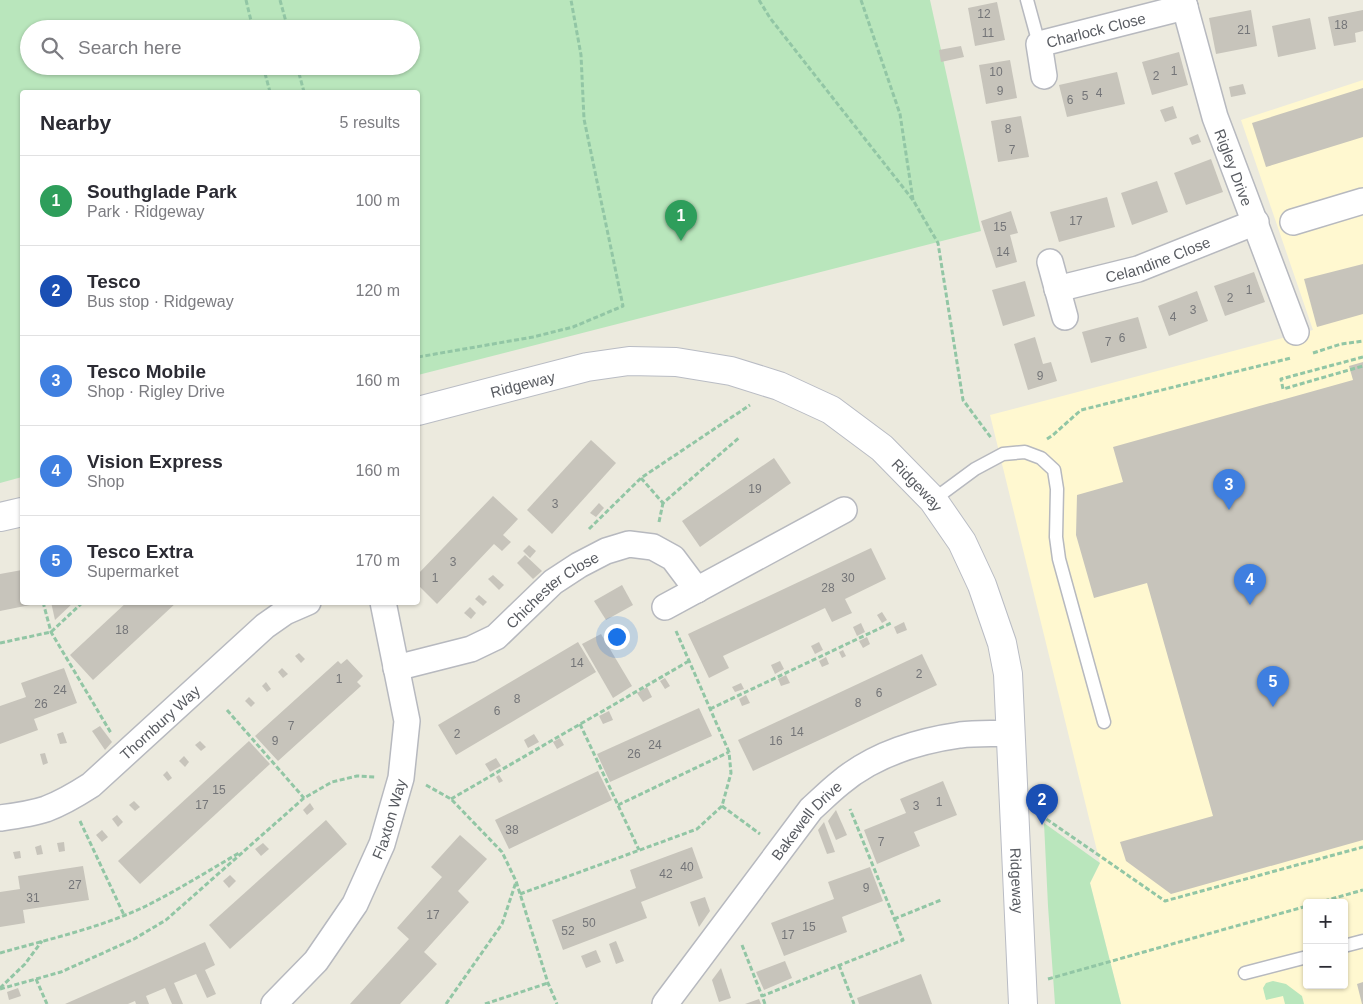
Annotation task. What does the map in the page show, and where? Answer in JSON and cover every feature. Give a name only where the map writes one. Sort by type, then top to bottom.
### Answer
[{"type":"street","name":"Charlock Close","points":[[1044,76],[1039,44],[1184,3]]},
{"type":"street","name":"Rigley Drive","points":[[1184,3],[1215,118],[1256,222],[1296,332]]},
{"type":"street","points":[[1293,222],[1363,201]]},
{"type":"street","name":"Celandine Close","points":[[1057,289],[1138,268],[1256,222]]},
{"type":"street","points":[[1050,262],[1065,318]]},
{"type":"street","name":"Ridgeway","points":[[420,410],[587,367],[629,361],[676,362],[731,371],[779,386],[831,410],[882,448],[933,500],[962,542],[982,585],[1002,643],[1008,674],[1023,1004]]},
{"type":"street","points":[[665,607],[844,510]]},
{"type":"street","points":[[0,517],[20,512]]},
{"type":"street","name":"Chichester Close","points":[[396,668],[472,649],[496,637],[553,582],[579,565],[606,552],[629,544],[653,547],[674,558],[697,590]]},
{"type":"street","name":"Thornbury Way","points":[[0,818],[46,809],[69,799],[91,785],[265,626],[285,612],[301,605]]},
{"type":"street","name":"Flaxton Way","points":[[274,1004],[316,961],[355,904],[382,844],[401,778],[407,721],[383,605]]},
{"type":"street","name":"Bakewell Drive","points":[[665,1004],[811,809],[840,782],[863,766],[897,750],[928,741],[961,735],[1011,733]]},
{"type":"lane","points":[[1027,0],[1039,44]]},
{"type":"lane","points":[[933,500],[975,469],[1003,454],[1025,452],[1041,458],[1054,470],[1057,489],[1056,537],[1059,559],[1104,722]]},
{"type":"lane","points":[[1348,945],[1363,941]]},
{"type":"lane","points":[[1245,973],[1303,958]]},
{"type":"path","points":[[246,0],[251,20]]},
{"type":"path","points":[[280,0],[286,20]]},
{"type":"path","points":[[420,356],[533,337],[573,327],[624,306],[584,119],[581,55],[571,0]]},
{"type":"path","points":[[759,0],[770,18],[913,200],[938,243],[963,400],[1003,454]]},
{"type":"path","points":[[861,0],[900,114],[913,200]]},
{"type":"path","points":[[265,75],[269,90]]},
{"type":"path","points":[[299,75],[303,90]]},
{"type":"path","points":[[1296,332],[1306,354]]},
{"type":"path","points":[[1025,452],[1053,435],[1081,410],[1341,344],[1363,341]]},
{"type":"path","points":[[1363,357],[1281,379],[1283,389],[1363,366]]},
{"type":"path","points":[[587,531],[641,478],[779,386]]},
{"type":"path","points":[[641,478],[663,503],[740,437]]},
{"type":"path","points":[[44,605],[51,632],[115,740]]},
{"type":"path","points":[[0,642],[51,632],[80,605]]},
{"type":"path","points":[[520,894],[697,829],[722,806],[731,773],[728,752],[665,607]]},
{"type":"path","points":[[710,709],[891,624]]},
{"type":"path","points":[[451,800],[688,661]]},
{"type":"path","points":[[227,710],[304,798]]},
{"type":"path","points":[[580,724],[639,850]]},
{"type":"path","points":[[618,805],[728,752]]},
{"type":"path","points":[[0,988],[61,972],[134,939],[166,920],[304,798],[332,782],[357,776],[401,778],[419,781],[451,800],[502,852],[516,881],[548,983],[557,1004]]},
{"type":"path","points":[[722,806],[781,850]]},
{"type":"path","points":[[762,996],[903,940],[850,808]]},
{"type":"path","points":[[1035,816],[1042,816],[1165,901],[1363,847]]},
{"type":"path","points":[[91,845],[124,915]]},
{"type":"path","points":[[0,953],[105,923],[146,906],[247,849]]},
{"type":"path","points":[[446,1004],[502,924],[516,881]]},
{"type":"path","points":[[1331,899],[1363,890]]},
{"type":"path","points":[[894,919],[941,900]]},
{"type":"path","points":[[1045,980],[1303,907]]},
{"type":"path","points":[[0,988],[25,964],[42,941]]},
{"type":"path","points":[[740,941],[765,1004]]},
{"type":"path","points":[[839,965],[854,1004]]},
{"type":"path","points":[[36,979],[47,1004]]},
{"type":"path","points":[[485,1004],[548,983]]},
{"type":"shaded area","points":[[1363,80],[1363,1004],[1121,1004],[1090,883],[1100,863],[990,415],[1313,330],[1241,120]]},
{"type":"green space","points":[[0,0],[930,0],[981,231],[420,374],[420,90],[20,90],[20,478],[0,483]]},
{"type":"green space","points":[[1044,823],[1100,863],[1090,883],[1121,1004],[1055,1004]]},
{"type":"green space","points":[[1273,981],[1286,984],[1302,996],[1304,1004],[1285,1004],[1283,996],[1266,1000],[1263,988],[1266,983]]},
{"type":"building","points":[[997,2],[1005,40],[975,46],[968,8]]},
{"type":"building","points":[[1251,10],[1257,46],[1216,54],[1209,18]]},
{"type":"building","points":[[1363,10],[1363,31],[1355,33],[1356,42],[1334,46],[1328,17]]},
{"type":"building","points":[[1310,18],[1316,49],[1278,57],[1272,26]]},
{"type":"building","points":[[961,46],[964,57],[941,62],[939,50]]},
{"type":"building","points":[[1179,52],[1188,85],[1152,95],[1142,62]]},
{"type":"building","points":[[1010,60],[1017,98],[986,104],[979,65]]},
{"type":"building","points":[[1117,72],[1125,104],[1067,117],[1059,85]]},
{"type":"building","points":[[1243,84],[1246,94],[1231,97],[1229,87]]},
{"type":"building","points":[[1363,88],[1363,137],[1266,167],[1252,123]]},
{"type":"building","points":[[1173,106],[1177,118],[1165,122],[1160,110]]},
{"type":"building","points":[[1021,116],[1029,157],[998,162],[991,121]]},
{"type":"building","points":[[1198,134],[1201,142],[1192,145],[1189,138]]},
{"type":"building","points":[[1211,159],[1223,192],[1186,205],[1174,173]]},
{"type":"building","points":[[1157,181],[1168,212],[1132,225],[1121,193]]},
{"type":"building","points":[[1107,197],[1115,227],[1059,242],[1050,212]]},
{"type":"building","points":[[1011,211],[1018,233],[1010,235],[1017,262],[996,268],[981,221]]},
{"type":"building","points":[[1363,264],[1363,314],[1317,327],[1304,279]]},
{"type":"building","points":[[1254,272],[1265,302],[1225,316],[1214,286]]},
{"type":"building","points":[[1025,281],[1035,316],[1003,326],[992,290]]},
{"type":"building","points":[[1197,291],[1208,321],[1169,336],[1158,306]]},
{"type":"building","points":[[1138,317],[1147,348],[1091,363],[1082,332]]},
{"type":"building","points":[[1035,337],[1043,364],[1051,362],[1057,381],[1028,390],[1014,344]]},
{"type":"building","points":[[1363,362],[1363,840],[1171,894],[1126,861],[1120,842],[1213,816],[1147,583],[1094,598],[1076,535],[1077,495],[1123,482],[1113,447],[1353,380],[1349,366]]},
{"type":"building","points":[[591,440],[616,463],[552,534],[527,510]]},
{"type":"building","points":[[774,458],[791,483],[700,547],[682,521]]},
{"type":"building","points":[[493,496],[518,519],[503,535],[511,542],[502,551],[494,544],[437,604],[420,587],[420,572]]},
{"type":"building","points":[[599,503],[604,508],[596,517],[590,513]]},
{"type":"building","points":[[529,545],[536,551],[530,558],[523,551]]},
{"type":"building","points":[[871,548],[886,579],[845,599],[852,613],[832,622],[825,608],[723,656],[729,668],[709,678],[688,634]]},
{"type":"building","points":[[525,555],[542,571],[533,579],[517,563]]},
{"type":"building","points":[[20,570],[20,605],[30,605],[0,611],[0,574]]},
{"type":"building","points":[[493,575],[504,585],[499,590],[488,579]]},
{"type":"building","points":[[622,585],[633,605],[606,620],[594,601]]},
{"type":"building","points":[[479,595],[487,602],[483,606],[475,599]]},
{"type":"building","points":[[52,605],[71,605],[55,620]]},
{"type":"building","points":[[124,605],[174,605],[93,680],[70,655]]},
{"type":"building","points":[[470,607],[476,613],[471,619],[464,613]]},
{"type":"building","points":[[882,612],[887,620],[882,623],[877,615]]},
{"type":"building","points":[[904,622],[907,630],[897,634],[894,627]]},
{"type":"building","points":[[861,623],[865,632],[857,636],[853,627]]},
{"type":"building","points":[[601,634],[632,686],[613,698],[582,644]]},
{"type":"building","points":[[867,637],[870,644],[863,648],[859,641]]},
{"type":"building","points":[[578,642],[596,672],[456,755],[438,725]]},
{"type":"building","points":[[819,642],[823,650],[815,654],[811,646]]},
{"type":"building","points":[[843,650],[846,656],[842,658],[839,652]]},
{"type":"building","points":[[299,653],[305,659],[301,663],[295,656]]},
{"type":"building","points":[[922,654],[937,685],[753,771],[738,740]]},
{"type":"building","points":[[826,657],[829,664],[822,667],[819,661]]},
{"type":"building","points":[[347,659],[363,676],[357,682],[361,686],[278,761],[255,736],[338,661],[341,664]]},
{"type":"building","points":[[780,661],[784,669],[775,674],[771,665]]},
{"type":"building","points":[[64,668],[77,703],[34,719],[38,730],[0,744],[0,706],[26,697],[21,683]]},
{"type":"building","points":[[282,668],[288,674],[283,678],[278,672]]},
{"type":"building","points":[[786,675],[790,683],[781,686],[778,679]]},
{"type":"building","points":[[665,678],[670,686],[665,689],[660,681]]},
{"type":"building","points":[[266,682],[271,689],[267,692],[262,686]]},
{"type":"building","points":[[741,683],[744,689],[735,692],[732,687]]},
{"type":"building","points":[[647,687],[652,697],[643,702],[637,693]]},
{"type":"building","points":[[746,695],[750,703],[742,706],[739,699]]},
{"type":"building","points":[[249,697],[255,703],[251,707],[245,701]]},
{"type":"building","points":[[699,708],[712,736],[610,782],[597,754]]},
{"type":"building","points":[[609,711],[613,720],[603,724],[599,716]]},
{"type":"building","points":[[100,726],[112,742],[105,750],[92,731]]},
{"type":"building","points":[[63,732],[67,743],[60,744],[57,734]]},
{"type":"building","points":[[534,734],[539,742],[528,748],[524,740]]},
{"type":"building","points":[[560,738],[564,745],[557,749],[553,742]]},
{"type":"building","points":[[200,741],[206,747],[201,751],[195,745]]},
{"type":"building","points":[[249,741],[270,764],[140,884],[118,861]]},
{"type":"building","points":[[45,753],[48,763],[43,765],[40,754]]},
{"type":"building","points":[[184,756],[189,762],[185,767],[179,761]]},
{"type":"building","points":[[496,758],[501,766],[490,772],[485,764]]},
{"type":"building","points":[[167,771],[172,778],[168,781],[163,775]]},
{"type":"building","points":[[598,771],[612,800],[509,849],[495,820]]},
{"type":"building","points":[[499,775],[503,781],[499,783],[496,777]]},
{"type":"building","points":[[943,781],[957,815],[914,832],[920,846],[877,864],[864,830],[906,813],[900,799]]},
{"type":"building","points":[[134,801],[140,807],[135,811],[129,805]]},
{"type":"building","points":[[310,803],[314,809],[307,815],[303,810]]},
{"type":"building","points":[[836,810],[847,835],[836,840],[828,821]]},
{"type":"building","points":[[117,815],[123,822],[118,827],[112,819]]},
{"type":"building","points":[[326,820],[347,844],[230,949],[209,925]]},
{"type":"building","points":[[824,822],[835,852],[827,854],[818,830]]},
{"type":"building","points":[[102,830],[108,837],[102,842],[96,835]]},
{"type":"building","points":[[460,835],[487,859],[458,891],[469,902],[424,952],[437,964],[400,1004],[350,1004],[409,939],[397,928],[442,877],[431,867]]},
{"type":"building","points":[[64,842],[65,851],[59,852],[57,843]]},
{"type":"building","points":[[263,843],[269,849],[261,856],[255,849]]},
{"type":"building","points":[[41,845],[43,854],[37,855],[35,847]]},
{"type":"building","points":[[692,847],[703,878],[641,902],[647,918],[563,950],[552,920],[636,888],[630,870]]},
{"type":"building","points":[[20,851],[21,858],[15,859],[13,852]]},
{"type":"building","points":[[83,866],[89,900],[23,910],[25,923],[0,927],[0,892],[20,889],[18,876]]},
{"type":"building","points":[[870,867],[883,901],[842,917],[847,932],[784,956],[771,923],[834,899],[828,882]]},
{"type":"building","points":[[230,875],[236,881],[229,888],[223,881]]},
{"type":"building","points":[[705,897],[710,911],[699,927],[690,902]]},
{"type":"building","points":[[616,941],[624,961],[616,964],[609,944]]},
{"type":"building","points":[[205,942],[215,965],[205,970],[216,994],[207,998],[196,974],[174,983],[183,1004],[172,1004],[165,988],[146,996],[149,1004],[136,1004],[135,1001],[128,1004],[65,1004]]},
{"type":"building","points":[[596,950],[601,962],[586,968],[581,956]]},
{"type":"building","points":[[785,961],[792,978],[764,990],[756,972]]},
{"type":"building","points":[[721,968],[731,998],[719,1002],[712,980]]},
{"type":"building","points":[[921,974],[932,1004],[859,1004],[857,998]]},
{"type":"building","points":[[1363,982],[1363,1004],[1362,1004],[1357,984]]},
{"type":"building","points":[[18,988],[21,996],[9,1000],[7,992]]},
{"type":"building","points":[[759,999],[761,1004],[745,1004]]},
{"type":"place","name":"Southglade Park","points":[[681,241]]},
{"type":"place","name":"Tesco Mobile","points":[[1229,510]]},
{"type":"place","name":"Vision Express","points":[[1250,605]]},
{"type":"place","name":"Tesco Extra","points":[[1273,707]]},
{"type":"place","name":"Tesco","points":[[1042,825]]}]
